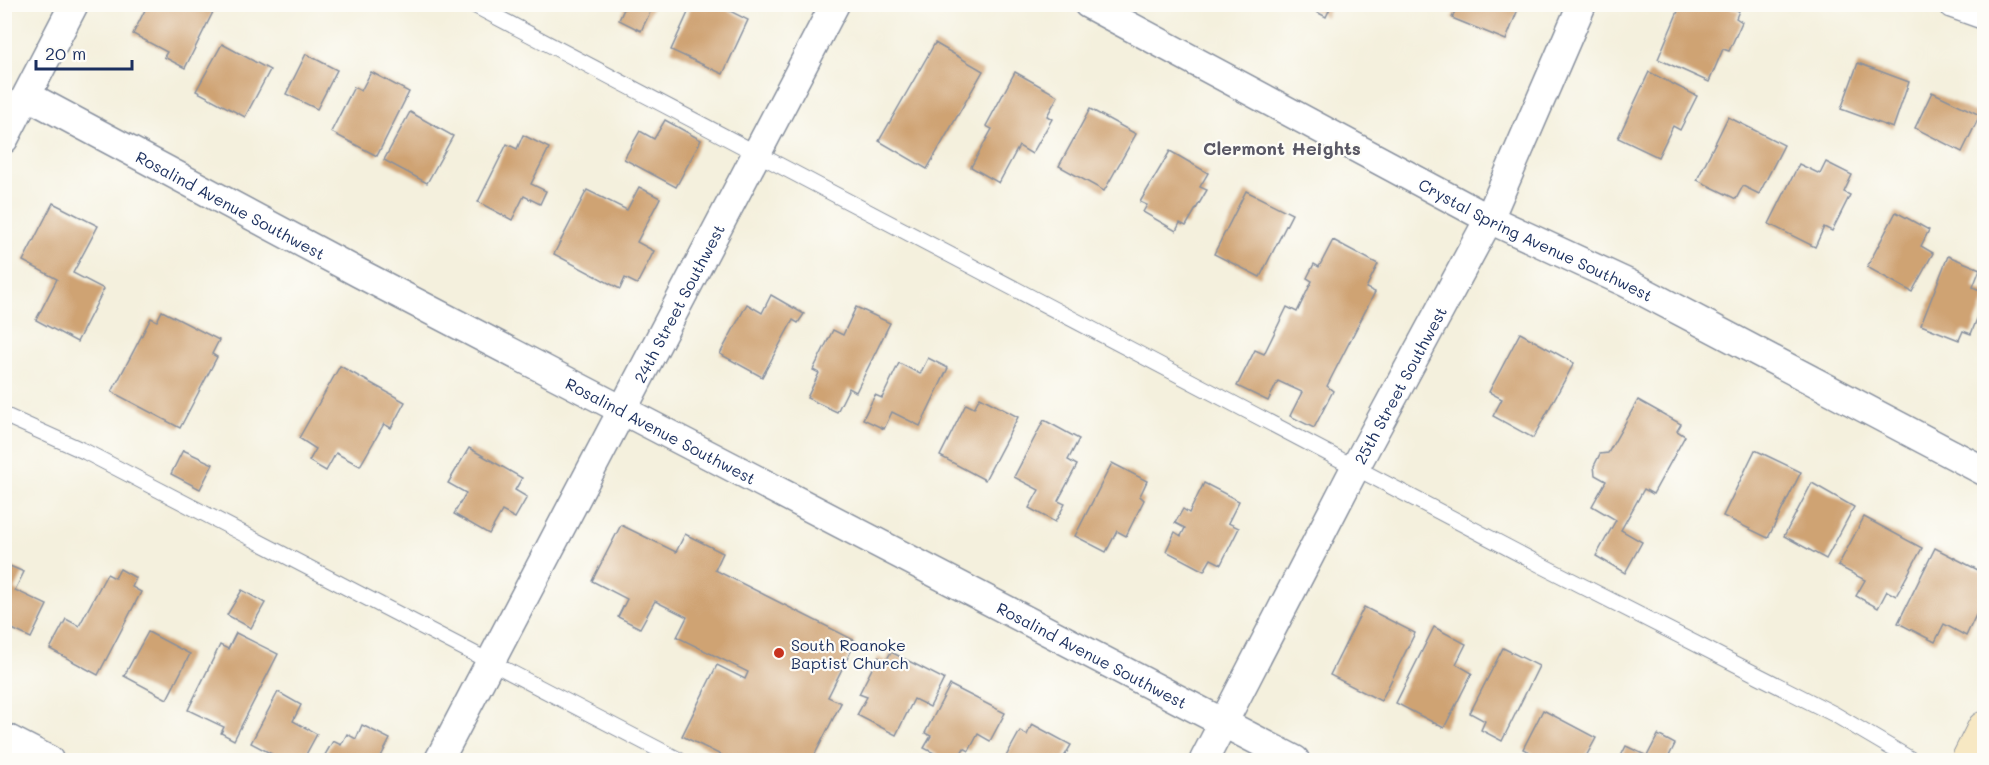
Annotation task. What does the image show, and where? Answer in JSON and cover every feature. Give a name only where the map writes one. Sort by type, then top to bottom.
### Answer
[{"type":"street","points":[[4,139],[74,4]]},
{"type":"street","name":"24th Street Southwest","points":[[439,760],[835,4]]},
{"type":"street","name":"Crystal Spring Avenue Southwest","points":[[1088,4],[1489,219],[1627,283],[1984,471]]},
{"type":"street","name":"25th Street Southwest","points":[[1204,760],[1356,466],[1489,219],[1582,4]]},
{"type":"street","points":[[1953,4],[1984,15]]},
{"type":"street","name":"Rosalind Avenue Southwest","points":[[28,96],[358,273],[1295,760]]},
{"type":"street","points":[[1968,760],[1984,728]]},
{"type":"street","points":[[4,737],[49,760]]},
{"type":"lane","points":[[472,4],[1541,565],[1834,714],[1912,760]]},
{"type":"lane","points":[[4,414],[86,452],[679,760]]},
{"type":"building","points":[[148,4],[217,4],[185,68],[164,57],[167,52],[133,34]]},
{"type":"building","points":[[615,4],[654,4],[641,31],[619,20],[624,9]]},
{"type":"building","points":[[692,4],[716,4],[748,20],[723,74],[671,50]]},
{"type":"building","points":[[1302,4],[1332,4],[1326,17]]},
{"type":"building","points":[[1458,4],[1520,4],[1506,40],[1452,18]]},
{"type":"building","points":[[1681,4],[1723,4],[1739,11],[1736,18],[1742,22],[1729,51],[1723,49],[1709,82],[1658,59]]},
{"type":"building","points":[[935,43],[983,71],[927,169],[879,141]]},
{"type":"building","points":[[222,44],[270,70],[245,117],[196,91]]},
{"type":"building","points":[[306,54],[337,70],[317,109],[286,94]]},
{"type":"building","points":[[1858,63],[1909,82],[1893,128],[1841,109]]},
{"type":"building","points":[[371,72],[409,92],[377,156],[331,132],[354,87],[361,91]]},
{"type":"building","points":[[1015,72],[1058,96],[1047,116],[1052,119],[1032,154],[1019,146],[999,183],[971,167],[992,129],[986,126]]},
{"type":"building","points":[[1649,72],[1697,96],[1680,130],[1673,126],[1658,157],[1618,138]]},
{"type":"building","points":[[1932,92],[1980,115],[1962,152],[1915,128]]},
{"type":"building","points":[[1090,109],[1136,134],[1104,191],[1059,166]]},
{"type":"building","points":[[410,112],[453,136],[427,183],[384,160]]},
{"type":"building","points":[[1728,117],[1784,145],[1759,194],[1743,186],[1736,199],[1697,180]]},
{"type":"building","points":[[665,120],[701,140],[676,187],[624,159],[640,131],[654,139]]},
{"type":"building","points":[[523,135],[549,148],[531,184],[546,191],[540,204],[524,196],[512,220],[478,202],[507,144],[517,149]]},
{"type":"building","points":[[1170,151],[1208,173],[1200,187],[1207,190],[1186,226],[1180,223],[1176,231],[1143,212],[1147,205],[1140,202]]},
{"type":"building","points":[[1826,162],[1852,175],[1844,192],[1850,195],[1832,231],[1824,227],[1815,247],[1769,224],[1799,164],[1820,174]]},
{"type":"building","points":[[639,187],[660,198],[637,242],[654,251],[637,284],[625,278],[620,289],[554,254],[587,190],[627,210]]},
{"type":"building","points":[[1246,191],[1292,214],[1260,277],[1214,254]]},
{"type":"building","points":[[53,203],[98,226],[73,273],[104,289],[77,342],[36,320],[57,279],[23,261]]},
{"type":"building","points":[[1896,212],[1929,230],[1921,246],[1933,253],[1912,292],[1867,267]]},
{"type":"building","points":[[1333,240],[1378,264],[1366,288],[1375,292],[1327,386],[1333,391],[1314,428],[1290,416],[1302,392],[1278,381],[1268,401],[1237,386],[1255,350],[1264,354],[1287,307],[1297,312],[1312,281],[1307,278],[1314,264],[1319,267]]},
{"type":"building","points":[[1948,256],[1980,269],[1973,287],[1984,292],[1984,301],[1971,334],[1963,331],[1959,340],[1921,325]]},
{"type":"building","points":[[771,295],[804,314],[798,323],[793,320],[762,377],[720,354],[747,304],[762,313]]},
{"type":"building","points":[[856,307],[890,323],[856,392],[849,388],[837,412],[807,398],[819,373],[813,370],[833,330],[843,335]]},
{"type":"building","points":[[162,311],[219,340],[212,354],[217,357],[180,428],[112,392],[151,318],[157,321]]},
{"type":"building","points":[[1520,333],[1574,363],[1533,438],[1493,416],[1502,399],[1489,392]]},
{"type":"building","points":[[928,358],[948,368],[920,426],[892,412],[884,429],[863,419],[875,395],[882,398],[899,363],[920,374]]},
{"type":"building","points":[[340,366],[405,402],[391,428],[384,424],[360,466],[336,453],[326,471],[309,461],[316,449],[299,438]]},
{"type":"building","points":[[980,397],[1018,417],[985,480],[940,456],[966,404],[974,408]]},
{"type":"building","points":[[1638,400],[1681,424],[1677,431],[1685,436],[1653,494],[1644,489],[1621,530],[1642,542],[1625,573],[1596,556],[1616,520],[1592,506],[1606,481],[1595,475],[1594,466],[1600,454],[1608,453]]},
{"type":"building","points":[[1044,420],[1079,439],[1068,460],[1077,465],[1058,501],[1065,504],[1055,522],[1029,508],[1039,490],[1014,477]]},
{"type":"building","points":[[469,448],[522,478],[515,490],[527,497],[515,518],[502,511],[489,534],[454,514],[466,493],[448,483]]},
{"type":"building","points":[[183,450],[213,464],[200,489],[171,474]]},
{"type":"building","points":[[1755,450],[1801,472],[1768,538],[1723,516]]},
{"type":"building","points":[[1112,463],[1147,481],[1140,496],[1144,500],[1126,536],[1117,531],[1106,552],[1075,536]]},
{"type":"building","points":[[1204,483],[1239,501],[1228,523],[1239,528],[1221,564],[1211,559],[1204,571],[1166,551],[1175,532],[1181,536],[1185,528],[1175,523],[1183,509],[1189,513]]},
{"type":"building","points":[[1812,483],[1854,507],[1826,559],[1784,536]]},
{"type":"building","points":[[1864,517],[1922,548],[1896,596],[1887,591],[1878,608],[1856,596],[1865,580],[1838,566]]},
{"type":"building","name":"South Roanoke Baptist Church","points":[[621,525],[676,552],[685,534],[723,553],[715,570],[856,641],[828,697],[841,703],[812,760],[731,760],[682,736],[717,665],[745,679],[748,672],[677,637],[687,617],[655,601],[640,628],[618,617],[627,599],[592,581]]},
{"type":"building","points":[[1935,548],[1984,573],[1984,598],[1966,636],[1944,624],[1935,642],[1898,623]]},
{"type":"building","points":[[5,564],[24,572],[15,590],[47,605],[31,638],[4,625]]},
{"type":"building","points":[[120,569],[136,578],[132,587],[141,592],[98,675],[50,649],[66,619],[79,626],[107,574],[115,578]]},
{"type":"building","points":[[242,590],[265,603],[251,628],[227,615]]},
{"type":"building","points":[[1364,607],[1415,633],[1381,701],[1330,675]]},
{"type":"building","points":[[1434,627],[1466,644],[1456,664],[1472,673],[1444,728],[1396,703]]},
{"type":"building","points":[[148,632],[190,654],[167,699],[124,676]]},
{"type":"building","points":[[236,633],[278,654],[234,740],[221,733],[224,727],[188,710],[220,645],[228,649]]},
{"type":"building","points":[[1503,648],[1539,666],[1502,741],[1481,730],[1485,721],[1470,713]]},
{"type":"building","points":[[891,652],[944,679],[930,707],[914,699],[896,735],[857,715],[867,697],[859,694],[878,657],[886,661]]},
{"type":"building","points":[[950,685],[1005,713],[990,741],[978,734],[969,751],[964,748],[957,760],[948,760],[924,748],[931,736],[925,733]]},
{"type":"building","points":[[278,692],[301,705],[293,721],[317,734],[303,760],[283,760],[251,743]]},
{"type":"building","points":[[1543,710],[1596,738],[1584,760],[1545,760],[1523,749]]},
{"type":"building","points":[[1032,724],[1071,745],[1064,757],[1071,760],[1004,760],[1020,731],[1027,735]]},
{"type":"building","points":[[362,725],[390,739],[379,760],[322,760],[333,741],[341,745],[347,734],[356,739]]},
{"type":"building","points":[[1658,735],[1675,744],[1667,760],[1619,760],[1626,746],[1647,756]]},
{"type":"place","name":"South Roanoke Baptist Church","points":[[779,653]]},
{"type":"district","name":"Clermont Heights","points":[[1282,148]]}]
